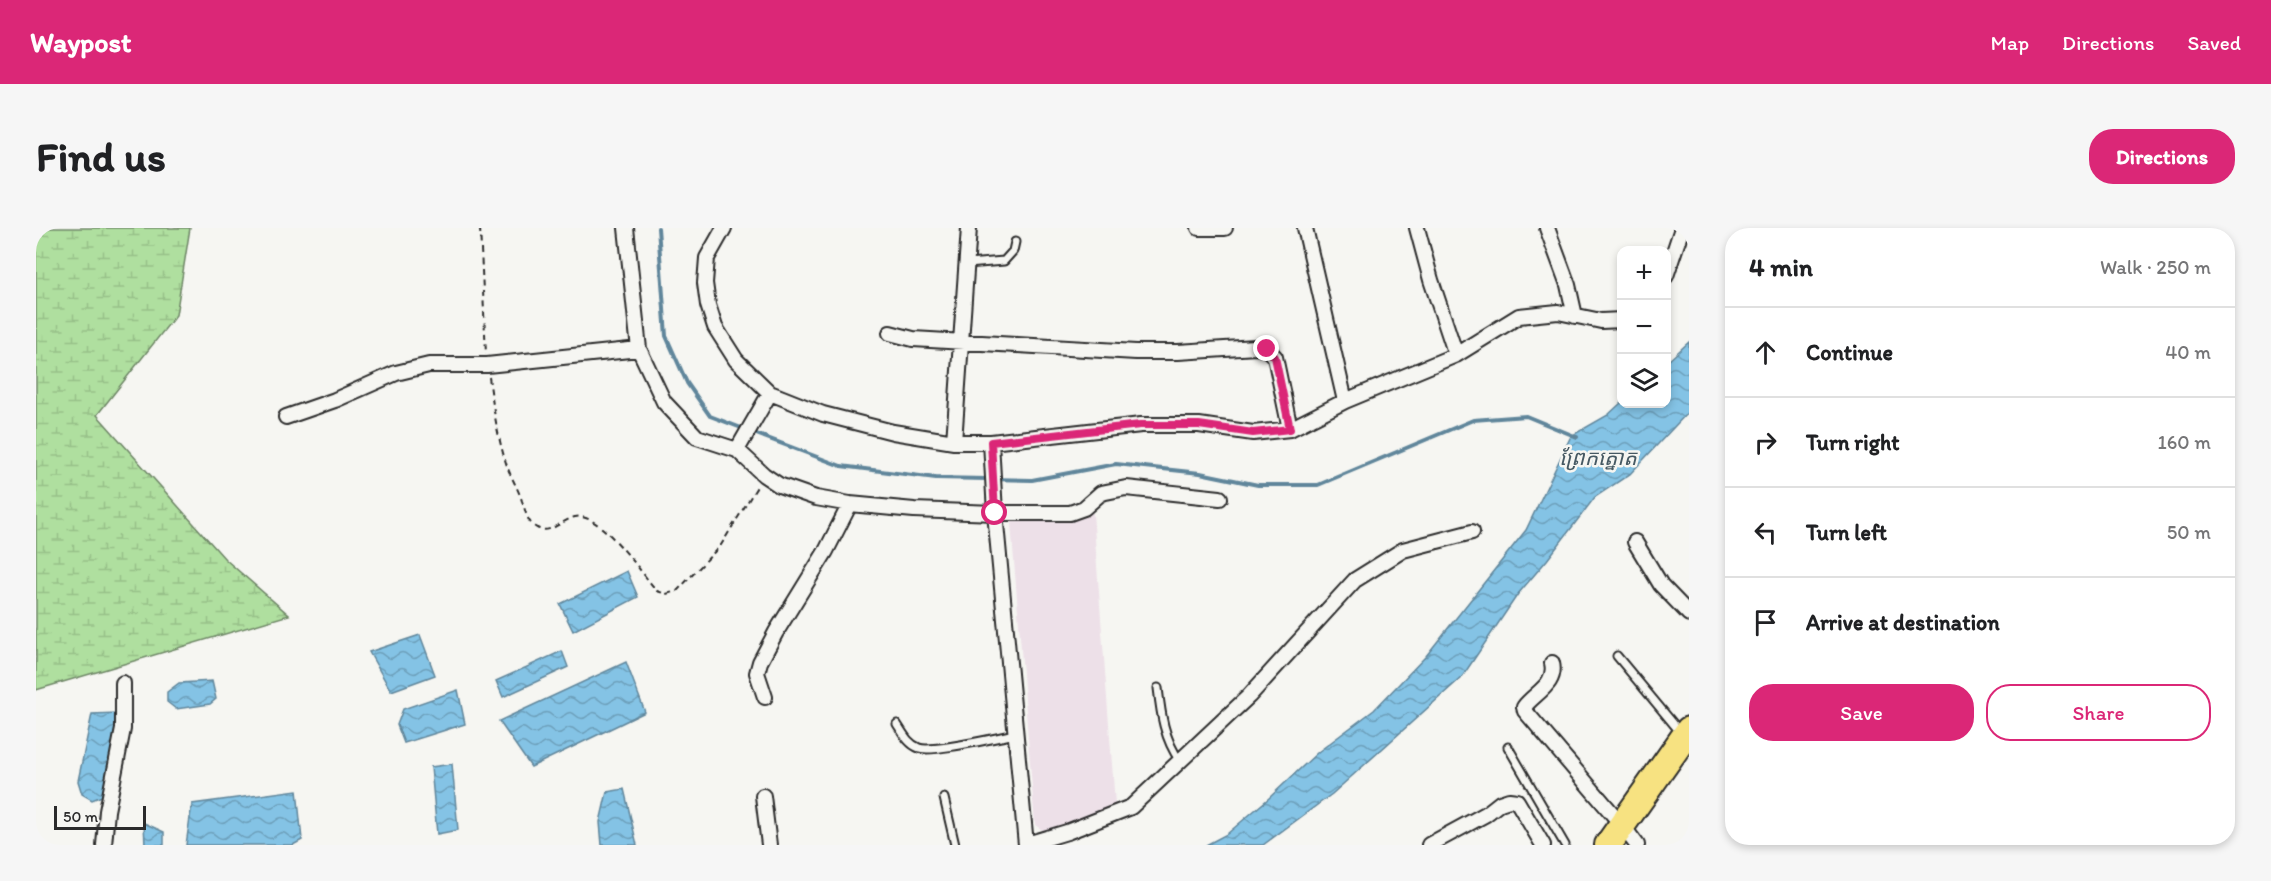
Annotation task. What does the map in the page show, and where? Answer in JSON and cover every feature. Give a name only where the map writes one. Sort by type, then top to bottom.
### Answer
[{"type":"highway","points":[[1622,838],[1687,734]]},
{"type":"street","points":[[626,228],[639,349],[664,402],[697,436],[737,450],[764,475],[779,485],[807,495],[850,504],[914,510],[995,513],[1070,513],[1084,508],[1101,493],[1126,488],[1220,498]]},
{"type":"street","points":[[724,228],[707,258],[705,283],[708,305],[715,327],[736,360],[770,393],[824,414],[893,432],[954,442],[991,442],[1140,425],[1199,425],[1253,433],[1290,429],[1345,400],[1456,355],[1518,316],[1558,312],[1601,321],[1617,320]]},
{"type":"street","points":[[954,442],[969,228]]},
{"type":"street","points":[[1199,228],[1225,228]]},
{"type":"street","points":[[1305,228],[1345,400]]},
{"type":"street","points":[[1417,228],[1456,355]]},
{"type":"street","points":[[1547,228],[1568,285],[1575,316]]},
{"type":"street","points":[[1671,261],[1682,228]]},
{"type":"street","points":[[890,333],[913,339],[1136,351],[1178,352],[1256,347],[1267,349],[1275,357],[1290,429]]},
{"type":"street","points":[[286,417],[335,400],[396,373],[429,365],[487,365],[639,349]]},
{"type":"street","points":[[737,450],[770,393]]},
{"type":"street","points":[[991,442],[995,513],[1027,845],[1131,807],[1249,696],[1355,580],[1403,550],[1472,532]]},
{"type":"street","points":[[765,697],[757,673],[764,655],[826,551],[850,504]]},
{"type":"street","points":[[1635,542],[1661,585],[1689,614]]},
{"type":"street","points":[[1552,663],[1554,671],[1550,683],[1529,700],[1524,706],[1525,711],[1622,838]]},
{"type":"street","points":[[104,845],[107,811],[123,729],[123,683]]},
{"type":"street","points":[[763,796],[769,845]]},
{"type":"street","points":[[1429,845],[1486,814],[1500,802],[1509,800],[1516,801],[1543,845]]},
{"type":"lane","points":[[967,264],[1004,261],[1013,251],[1015,242]]},
{"type":"lane","points":[[1617,656],[1687,734]]},
{"type":"lane","points":[[1158,687],[1162,719],[1170,748],[1180,761]]},
{"type":"lane","points":[[897,724],[907,740],[920,748],[943,747],[1016,734]]},
{"type":"lane","points":[[1508,747],[1565,845]]},
{"type":"lane","points":[[944,798],[955,845]]},
{"type":"path","points":[[480,228],[487,365],[494,414],[506,464],[522,500],[528,521],[538,529],[547,530],[576,517],[586,518],[613,538],[657,591],[666,594],[677,591],[721,545],[764,475]]},
{"type":"shaded area","points":[[1093,513],[1115,804],[1044,831],[1035,825],[1011,523],[1016,517]]},
{"type":"green space","points":[[36,228],[190,228],[176,315],[97,415],[225,559],[289,615],[36,690]]},
{"type":"water","name":"ព្រែកត្នោត","points":[[1689,342],[1689,411],[1630,474],[1595,497],[1518,594],[1462,677],[1332,794],[1263,845],[1206,845],[1227,834],[1318,752],[1374,710],[1426,656],[1526,530],[1571,436],[1608,415],[1617,407],[1671,408],[1671,358]]},
{"type":"water","points":[[627,571],[638,597],[573,631],[560,604]]},
{"type":"water","points":[[420,635],[435,675],[391,691],[369,652]]},
{"type":"water","points":[[562,651],[568,667],[503,697],[496,681]]},
{"type":"water","points":[[626,662],[645,712],[531,767],[499,721]]},
{"type":"water","points":[[212,681],[216,699],[210,704],[176,709],[167,702],[167,692],[179,683]]},
{"type":"water","points":[[458,690],[465,724],[404,743],[397,725],[403,709]]},
{"type":"water","points":[[117,713],[117,727],[102,796],[92,800],[82,794],[78,781],[92,714]]},
{"type":"water","points":[[452,764],[458,830],[437,834],[431,767]]},
{"type":"water","points":[[624,789],[637,845],[602,845],[600,822],[607,792]]},
{"type":"water","points":[[297,790],[302,840],[293,845],[186,845],[192,804]]},
{"type":"water","points":[[144,823],[164,832],[164,845],[145,845]]},
{"type":"waterway","points":[[658,228],[666,336],[687,383],[710,416],[744,429]]},
{"type":"waterway","points":[[751,432],[841,466],[936,478],[1032,480],[1116,464],[1200,473],[1258,485],[1318,485],[1473,420],[1526,416],[1577,437]]},
{"type":"route","points":[[995,513],[991,442],[1140,425],[1199,425],[1253,433],[1290,429],[1275,357],[1267,349]]}]
